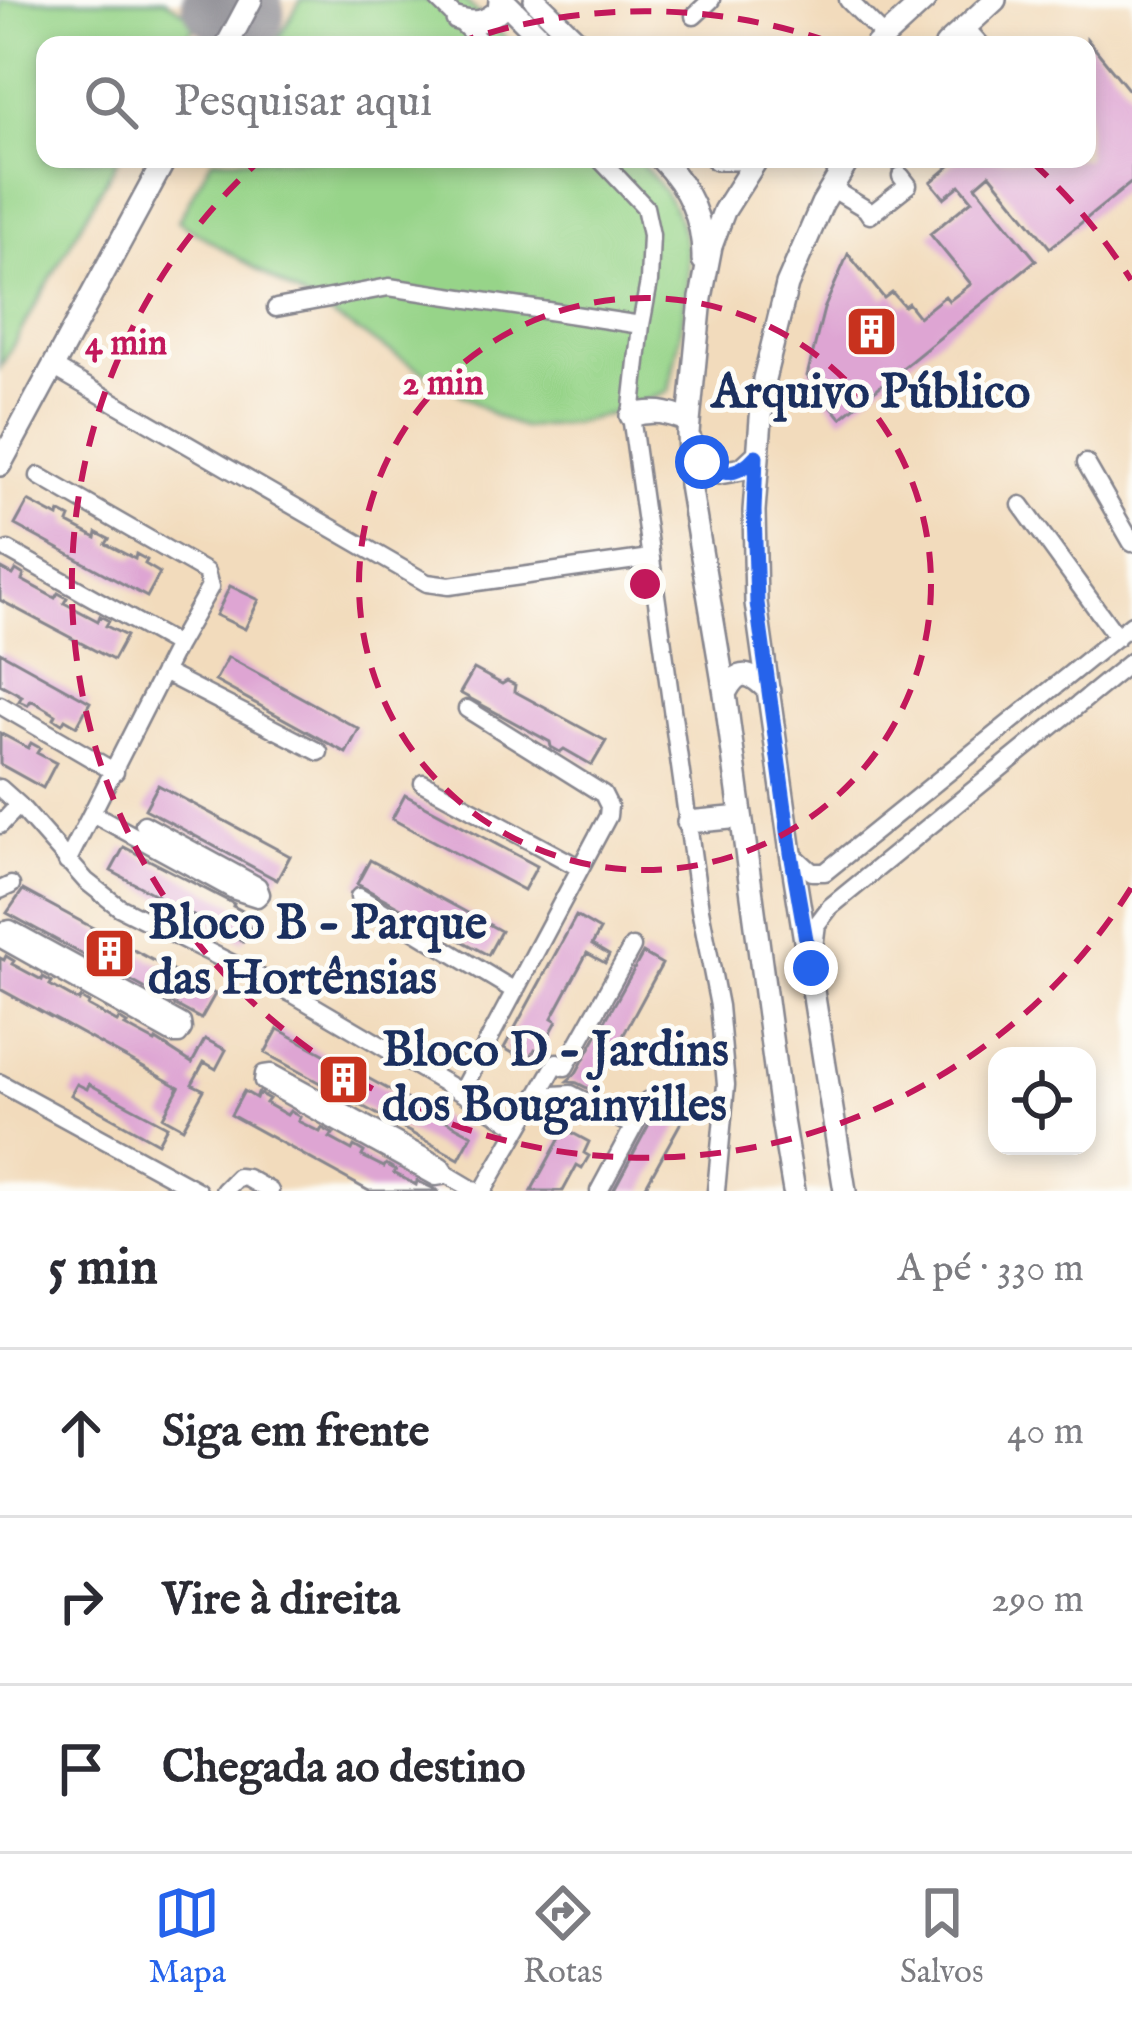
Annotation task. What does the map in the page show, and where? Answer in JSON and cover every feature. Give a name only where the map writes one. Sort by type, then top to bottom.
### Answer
[{"type":"main road","points":[[232,36],[251,0]]},
{"type":"main road","points":[[458,19],[475,24],[490,18],[502,0],[539,36]]},
{"type":"main road","points":[[536,0],[572,36]]},
{"type":"main road","points":[[886,36],[925,0]]},
{"type":"main road","points":[[973,36],[995,0]]},
{"type":"main road","points":[[0,465],[160,168]]},
{"type":"main road","points":[[668,168],[689,196],[703,248],[688,427],[690,485],[794,1191]]},
{"type":"main road","points":[[701,298],[711,246],[724,211],[751,168]]},
{"type":"main road","points":[[843,168],[806,237],[787,285],[764,379],[754,511],[757,603],[845,1191]]},
{"type":"main road","points":[[631,416],[662,412],[688,427],[693,451],[719,473],[742,469],[756,456]]},
{"type":"main road","points":[[724,694],[740,675],[754,676],[770,691]]},
{"type":"main road","points":[[688,822],[741,817]]},
{"type":"street","points":[[438,0],[475,36]]},
{"type":"street","points":[[694,16],[711,0]]},
{"type":"street","points":[[848,0],[877,36]]},
{"type":"street","points":[[608,168],[645,207],[651,236],[631,416],[700,909],[718,1006],[726,1085],[716,1191]]},
{"type":"street","points":[[831,188],[870,215],[908,185],[894,168]]},
{"type":"street","points":[[276,308],[389,287],[641,325]]},
{"type":"street","points":[[53,367],[427,583],[449,586],[650,558]]},
{"type":"street","points":[[1086,463],[1132,543]]},
{"type":"street","points":[[39,476],[206,572],[210,587],[67,862]]},
{"type":"street","points":[[1021,505],[1117,637]]},
{"type":"street","points":[[8,550],[177,645]]},
{"type":"street","points":[[791,853],[812,872],[825,872],[1132,624]]},
{"type":"street","points":[[811,968],[817,924],[830,907],[1132,661]]},
{"type":"street","points":[[163,672],[320,752]]},
{"type":"street","points":[[0,705],[115,772]]},
{"type":"street","points":[[461,1092],[608,816],[603,794],[467,709]]},
{"type":"street","points":[[423,784],[580,868]]},
{"type":"street","points":[[0,788],[67,862],[119,907],[295,994],[518,1126]]},
{"type":"street","points":[[0,825],[19,805]]},
{"type":"street","points":[[92,814],[235,891],[257,898],[261,894],[258,886],[143,824]]},
{"type":"street","points":[[359,896],[515,991]]},
{"type":"street","points":[[10,929],[182,1023],[184,1029],[173,1036],[3,940],[0,931],[10,929]]},
{"type":"street","points":[[448,1175],[436,1177],[414,1166],[262,1078],[271,1073],[479,1191],[557,1062],[566,1067],[632,947]]},
{"type":"street","points":[[0,1083],[198,1191]]},
{"type":"street","points":[[537,1096],[571,1094],[633,1126]]},
{"type":"street","points":[[599,1191],[648,1100]]},
{"type":"street","points":[[782,1120],[784,1191]]},
{"type":"street","points":[[224,1191],[238,1177],[271,1191]]},
{"type":"green space","points":[[0,0],[165,0],[197,20],[188,36],[36,36],[36,168],[113,168],[0,368]]},
{"type":"green space","points":[[301,0],[464,0],[503,36],[280,36]]},
{"type":"green space","points":[[207,168],[644,168],[676,213],[685,240],[686,297],[669,391],[575,423],[523,428],[497,417],[178,221]]},
{"type":"building","points":[[1096,50],[1132,94],[1132,182],[1050,248],[990,174],[976,186],[1036,260],[841,418],[807,376],[824,309],[848,254],[884,298],[892,292],[919,317],[945,296],[949,301],[971,284],[930,234],[972,200],[960,185],[944,198],[931,182],[947,168],[1096,168]]},
{"type":"building","points":[[28,501],[58,517],[59,512],[70,518],[68,523],[96,538],[97,533],[109,539],[106,544],[135,559],[136,554],[147,560],[145,564],[160,573],[147,597],[15,525]]},
{"type":"building","points":[[0,568],[13,575],[16,570],[24,575],[22,580],[55,598],[58,593],[67,598],[64,603],[98,621],[100,616],[109,621],[106,626],[126,636],[113,660],[0,600]]},
{"type":"building","points":[[230,586],[259,600],[245,629],[216,615]]},
{"type":"building","points":[[0,652],[90,702],[77,726],[65,719],[62,724],[31,700],[28,705],[19,701],[22,696],[0,684]]},
{"type":"building","points":[[228,657],[359,729],[346,753],[215,681]]},
{"type":"building","points":[[474,669],[502,684],[515,685],[514,691],[606,741],[592,765],[564,749],[560,752],[460,693]]},
{"type":"building","points":[[0,733],[28,748],[31,743],[40,748],[37,753],[56,763],[43,788],[0,764]]},
{"type":"building","points":[[158,785],[290,856],[277,880],[145,809]]},
{"type":"building","points":[[405,795],[537,866],[524,890],[392,819]]},
{"type":"building","points":[[124,847],[256,918],[243,942],[111,871]]},
{"type":"building","points":[[370,860],[501,931],[488,955],[357,884]]},
{"type":"building","name":"Bloco B - Parque das Hortênsias","points":[[23,890],[215,994],[201,1019],[7,913]]},
{"type":"building","points":[[576,916],[600,930],[592,945],[609,955],[605,963],[587,953],[552,1018],[557,1021],[540,1052],[535,1049],[528,1062],[504,1048]]},
{"type":"building","points":[[643,953],[662,964],[593,1091],[567,1081],[576,1073]]},
{"type":"building","points":[[6,956],[12,964],[192,1063],[205,1039],[226,1050],[216,1069],[204,1062],[192,1084],[204,1090],[183,1128],[163,1117],[179,1087],[0,989],[0,958]]},
{"type":"building","name":"Bloco D - Jardins dos Bougainvilles","points":[[278,1029],[472,1135],[459,1159],[265,1053]]},
{"type":"building","points":[[77,1084],[87,1089],[89,1084],[167,1126],[158,1143],[71,1095]]},
{"type":"building","points":[[244,1091],[269,1099],[266,1103],[287,1115],[290,1111],[300,1117],[298,1121],[320,1132],[322,1128],[333,1134],[330,1138],[352,1150],[354,1146],[364,1152],[362,1156],[386,1164],[416,1185],[417,1181],[439,1191],[369,1191],[231,1115]]},
{"type":"building","points":[[662,1100],[686,1113],[643,1191],[613,1191]]},
{"type":"building","points":[[565,1129],[589,1142],[584,1153],[589,1156],[582,1168],[577,1165],[563,1191],[531,1191]]},
{"type":"runway","points":[[222,0],[244,14]]},
{"type":"place","name":"Arquivo Público","points":[[871,331]]},
{"type":"place","name":"Bloco B - Parque das Hortênsias","points":[[109,953]]},
{"type":"place","name":"Bloco D - Jardins dos Bougainvilles","points":[[343,1080]]},
{"type":"route","points":[[702,462],[725,474],[742,469],[756,456],[757,603],[811,968]]}]
